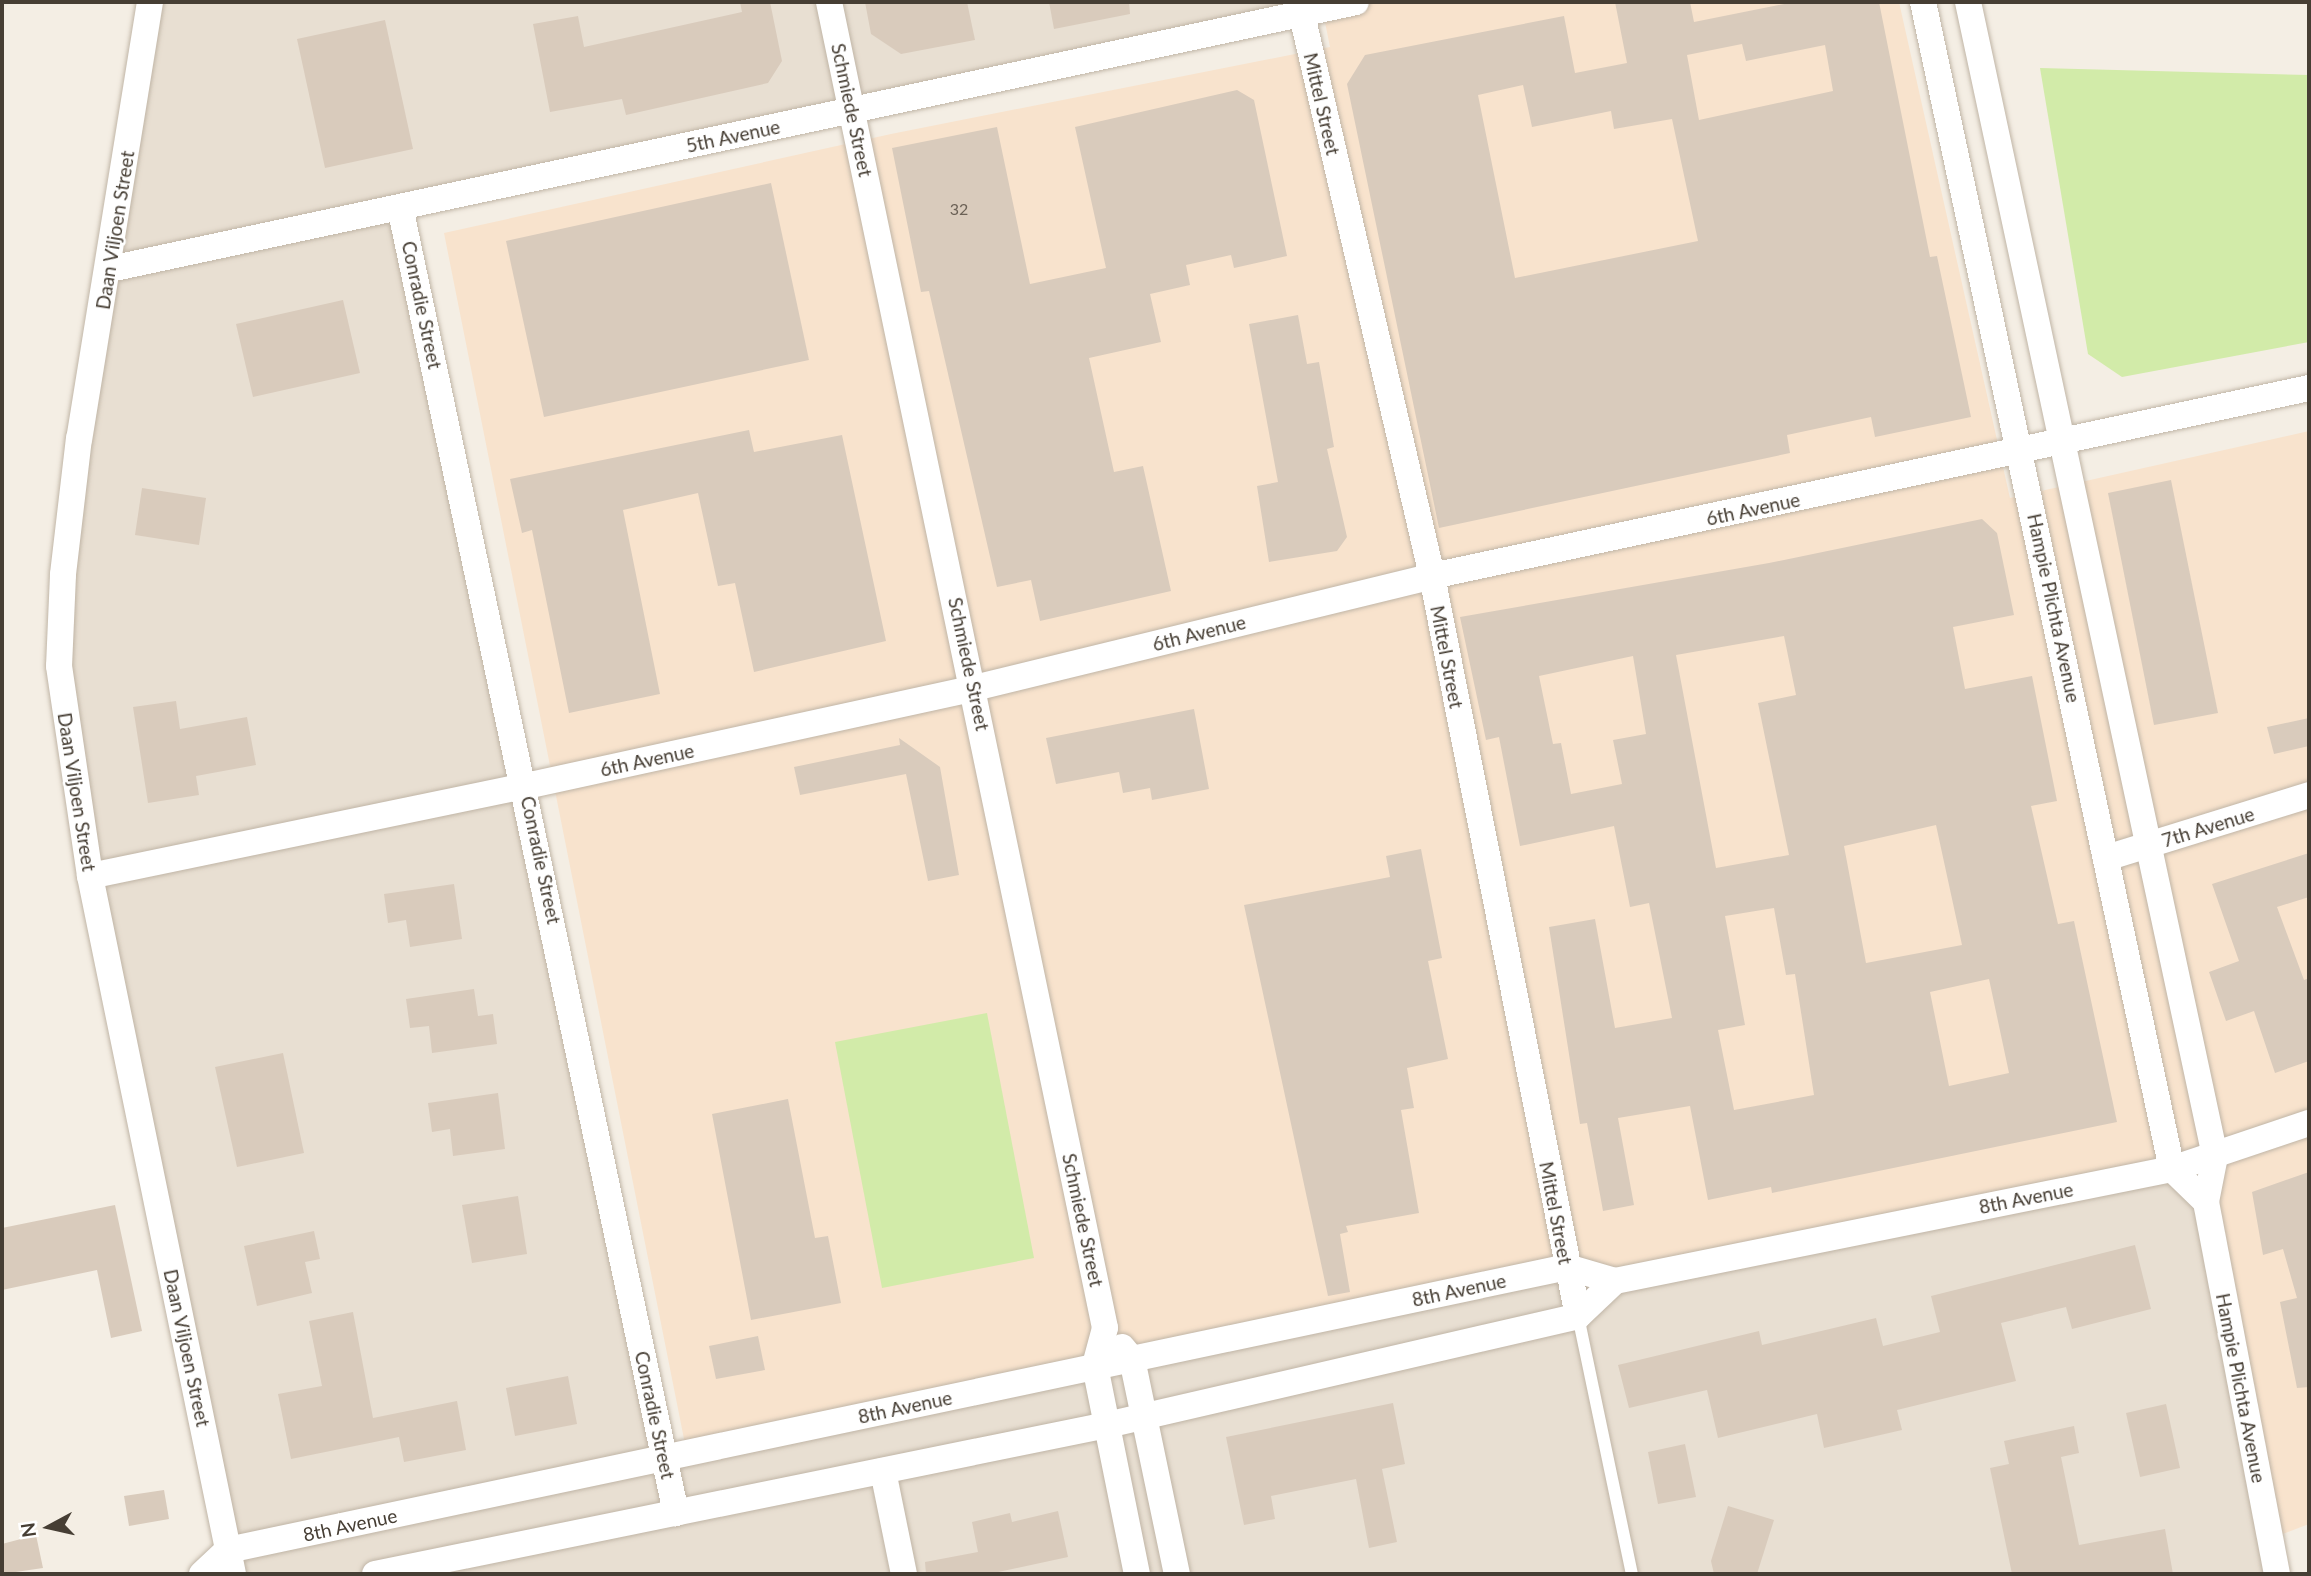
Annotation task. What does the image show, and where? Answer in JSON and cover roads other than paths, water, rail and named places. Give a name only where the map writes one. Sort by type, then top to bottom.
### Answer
[{"type":"street","name":"Daan Viljoen Street","points":[[150,2],[110,269],[77,452],[59,666],[90,876],[231,1562]]},
{"type":"street","name":"Schmiede Street","points":[[829,2],[974,688],[1105,1328],[1095,1366],[1138,1574]]},
{"type":"street","name":"5th Avenue","points":[[110,269],[853,111],[1300,7],[1356,2]]},
{"type":"street","name":"Hampie Plichta Avenue","points":[[1923,2],[2022,452],[2172,1169]]},
{"type":"street","name":"Hampie Plichta Avenue","points":[[1968,2],[2215,1156],[2206,1202],[2277,1574]]},
{"type":"street","name":"Mittel Street","points":[[1300,7],[1432,576],[1578,1316]]},
{"type":"street","name":"Conradie Street","points":[[400,207],[526,786],[676,1513]]},
{"type":"street","name":"6th Avenue","points":[[90,876],[526,786],[974,688],[1432,576],[2022,452],[2309,388]]},
{"type":"street","name":"7th Avenue","points":[[2106,858],[2309,795]]},
{"type":"street","name":"8th Avenue","points":[[202,1574],[231,1562],[663,1459],[1095,1366],[1567,1267],[1615,1281],[2172,1169],[2309,1123]]},
{"type":"street","points":[[2172,1169],[2206,1202]]},
{"type":"street","points":[[375,1574],[1107,1425],[1578,1316],[1615,1281]]},
{"type":"street","name":"Schmiede Street","points":[[1105,1328],[1132,1359],[1146,1415],[1177,1574]]},
{"type":"street","points":[[883,1471],[904,1574]]},
{"type":"lane","points":[[1578,1316],[1632,1574]]}]
